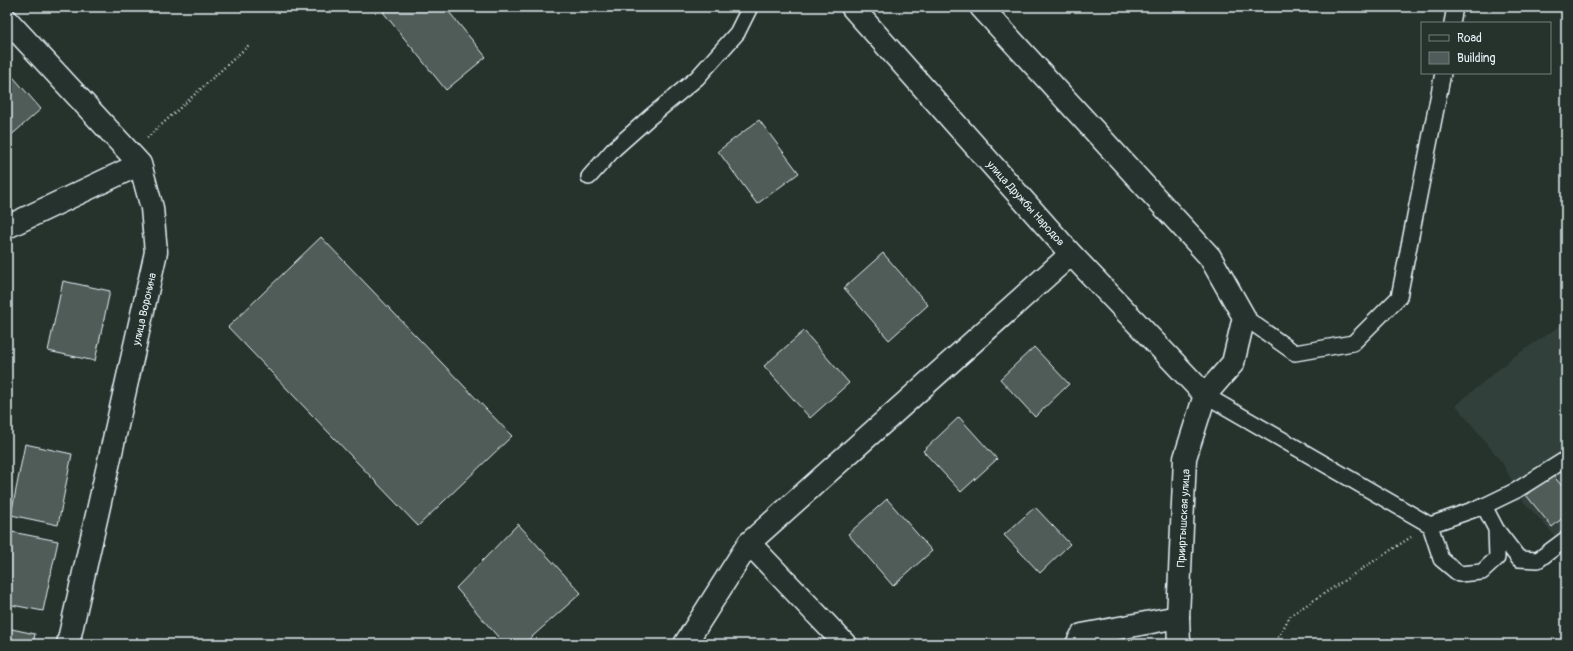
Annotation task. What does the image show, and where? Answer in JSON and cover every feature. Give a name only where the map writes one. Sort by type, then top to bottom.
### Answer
[{"type":"street","points":[[981,7],[1210,257],[1244,317],[1233,363],[1205,395]]},
{"type":"street","name":"улица Дружбы Народов","points":[[855,9],[1071,254],[1205,395]]},
{"type":"street","name":"улица Воронина","points":[[7,20],[135,158],[152,208],[156,252],[68,644]]},
{"type":"street","points":[[7,228],[135,158]]},
{"type":"street","points":[[685,644],[750,543],[1071,254]]},
{"type":"street","name":"Прииртышская улица","points":[[1179,644],[1178,617],[1185,458],[1205,395]]},
{"type":"street","points":[[750,543],[845,644]]},
{"type":"street","points":[[1077,644],[1082,635],[1178,617]]},
{"type":"lane","points":[[589,177],[614,149],[697,78],[737,33],[750,7]]},
{"type":"lane","points":[[1452,22],[1456,7]]},
{"type":"lane","points":[[1244,317],[1294,353],[1353,343],[1399,297],[1443,74]]},
{"type":"lane","points":[[1205,395],[1430,525],[1441,558],[1459,574],[1482,572],[1497,558],[1496,529]]},
{"type":"lane","points":[[1430,525],[1484,506],[1517,490],[1566,459]]},
{"type":"lane","points":[[1484,506],[1496,529],[1519,559],[1538,560],[1566,539]]},
{"type":"path","points":[[135,158],[155,131],[250,44]]},
{"type":"path","points":[[1274,644],[1291,615],[1430,525]]},
{"type":"shaded area","points":[[1566,322],[1566,548],[1524,502],[1501,461],[1456,405],[1512,358]]},
{"type":"building","points":[[389,7],[445,7],[486,57],[446,90],[383,12]]},
{"type":"building","points":[[7,70],[41,109],[7,139]]},
{"type":"building","points":[[759,120],[799,173],[757,204],[718,151]]},
{"type":"building","points":[[321,237],[512,436],[418,526],[228,327]]},
{"type":"building","points":[[883,253],[928,305],[889,340],[844,288]]},
{"type":"building","points":[[63,281],[110,291],[95,361],[48,351]]},
{"type":"building","points":[[804,331],[849,383],[810,418],[764,366]]},
{"type":"building","points":[[1034,347],[1069,384],[1035,417],[1000,379]]},
{"type":"building","points":[[959,417],[997,459],[961,492],[923,451]]},
{"type":"building","points":[[25,444],[72,454],[58,525],[11,515]]},
{"type":"building","points":[[1552,474],[1566,491],[1566,515],[1552,527],[1526,495]]},
{"type":"building","points":[[887,499],[932,551],[893,586],[848,534]]},
{"type":"building","points":[[1035,507],[1070,544],[1040,573],[1004,535]]},
{"type":"building","points":[[518,524],[581,593],[524,644],[504,644],[456,588]]},
{"type":"building","points":[[12,532],[58,541],[43,611],[7,604],[7,554]]},
{"type":"building","points":[[7,628],[35,634],[33,644],[7,644]]}]
